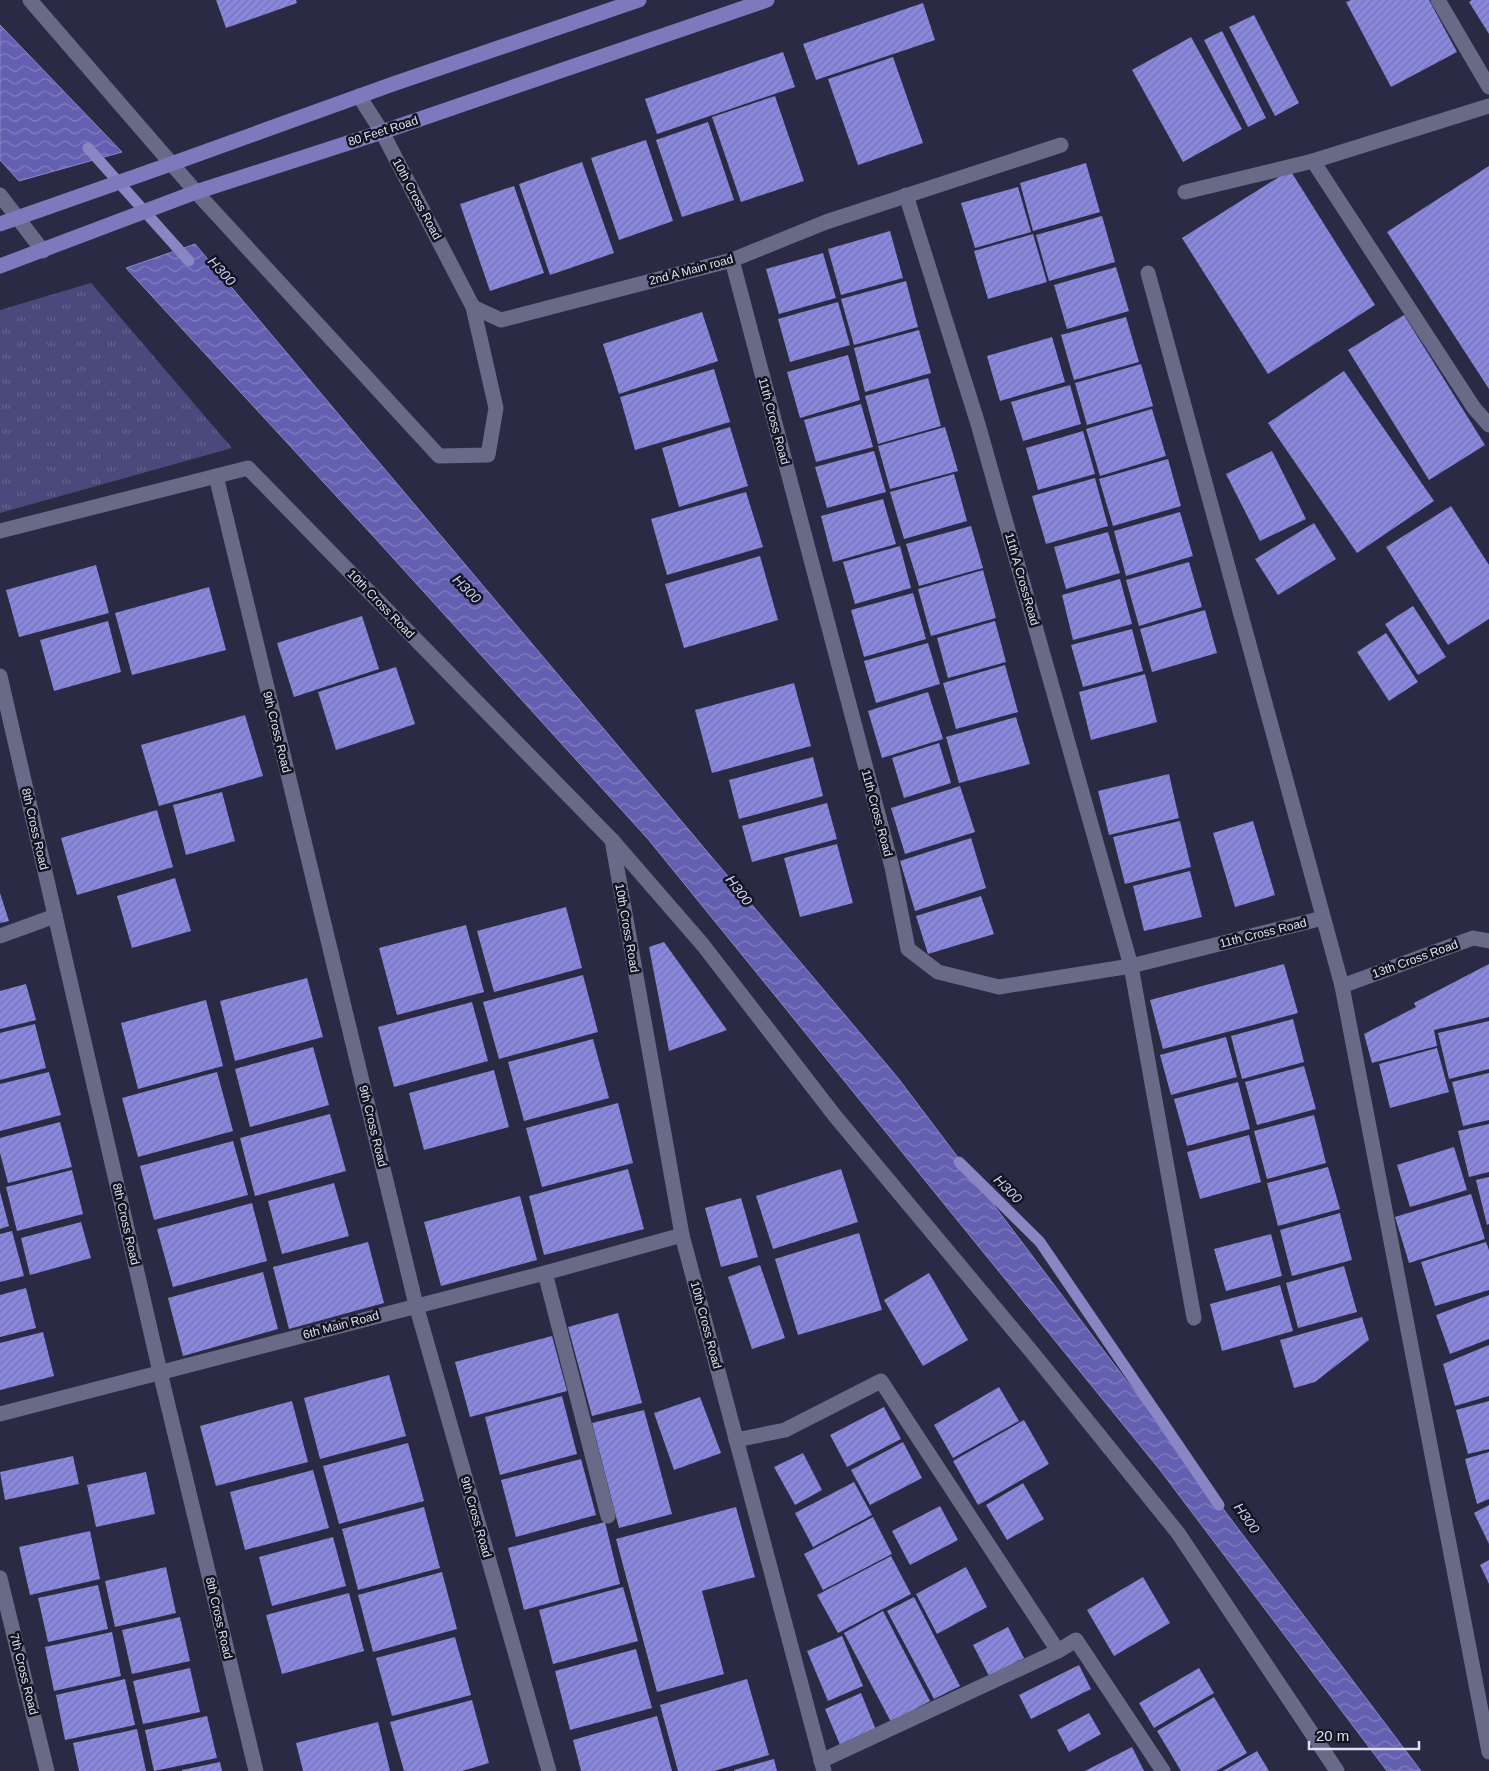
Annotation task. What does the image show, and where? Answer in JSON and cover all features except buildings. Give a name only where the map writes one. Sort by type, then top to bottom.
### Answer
[{"type":"main road","points":[[0,224],[359,96],[639,0]]},
{"type":"main road","name":"80 Feet Road","points":[[0,266],[196,192],[382,132],[767,0]]},
{"type":"street","points":[[30,0],[196,192]]},
{"type":"street","points":[[1438,0],[1489,87]]},
{"type":"street","name":"10th Cross Road","points":[[196,192],[439,456],[488,455],[496,408],[473,307],[382,132],[359,96]]},
{"type":"street","points":[[1185,192],[1314,161],[1489,106]]},
{"type":"street","name":"2nd A Main road","points":[[473,307],[502,320],[732,260],[826,222],[1061,144]]},
{"type":"street","points":[[1314,161],[1474,408],[1489,425]]},
{"type":"street","points":[[0,195],[43,250]]},
{"type":"street","name":"11th A CrossRoad","points":[[906,195],[978,424],[1131,966],[1194,1318]]},
{"type":"street","name":"11th Cross Road","points":[[732,260],[892,867],[908,949],[938,972],[999,987],[1131,966],[1323,918]]},
{"type":"street","points":[[1148,273],[1342,986],[1489,1752]]},
{"type":"street","name":"10th Cross Road","points":[[0,531],[248,468],[612,840],[682,1234],[823,1766]]},
{"type":"street","name":"9th Cross Road","points":[[216,476],[416,1305],[548,1771]]},
{"type":"street","name":"8th Cross Road","points":[[1,681],[160,1372],[256,1771]]},
{"type":"street","points":[[612,840],[703,945],[836,1116],[1036,1357],[1178,1534],[1337,1771]]},
{"type":"street","points":[[0,936],[55,916]]},
{"type":"street","name":"13th Cross Road","points":[[1342,986],[1473,938],[1489,941]]},
{"type":"street","name":"6th Main Road","points":[[0,1414],[545,1272],[682,1234]]},
{"type":"street","points":[[545,1272],[608,1516]]},
{"type":"street","points":[[736,1440],[785,1430],[881,1381],[1058,1651]]},
{"type":"street","name":"7th Cross Road","points":[[0,1578],[47,1771]]},
{"type":"street","points":[[823,1766],[1058,1651],[1076,1640],[1163,1771]]},
{"type":"green space","points":[[91,283],[232,448],[0,513],[0,310]]},
{"type":"water","points":[[0,25],[122,152],[19,181],[0,160]]},
{"type":"water","points":[[195,244],[898,1078],[1421,1771],[1387,1771],[1160,1470],[648,839],[374,537],[126,268]]},
{"type":"waterway","name":"H300","points":[[88,148],[189,261]]},
{"type":"waterway","name":"H300","points":[[959,1162],[1040,1242],[1219,1505]]}]
